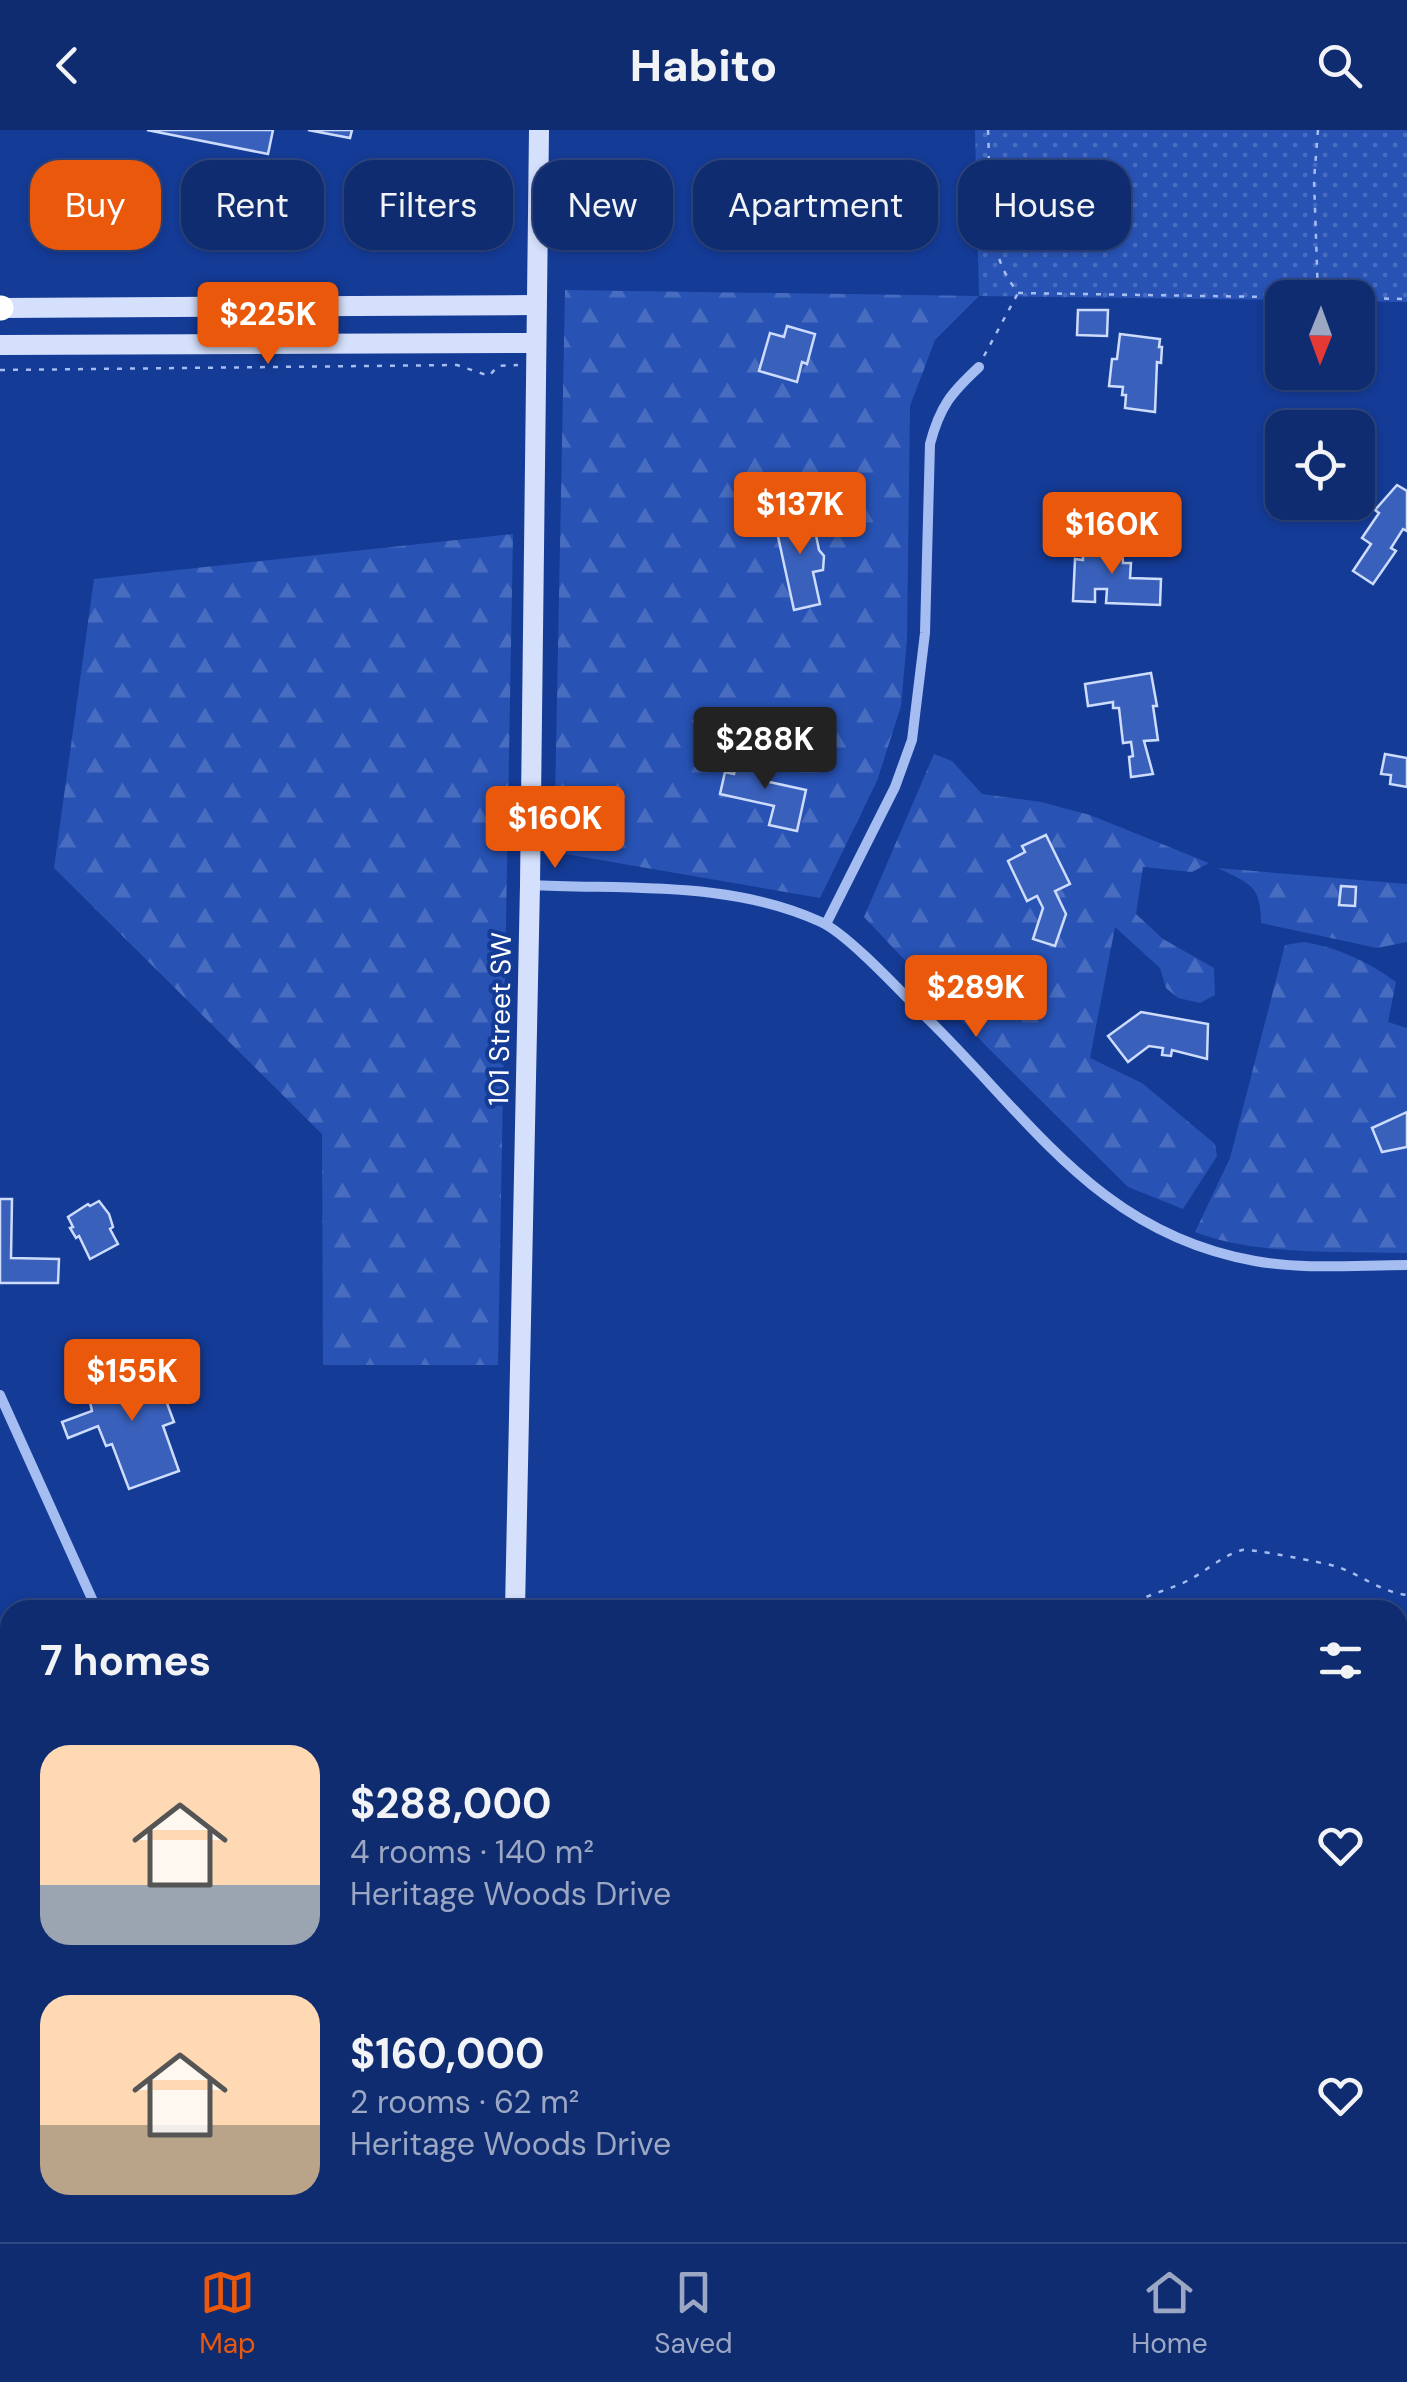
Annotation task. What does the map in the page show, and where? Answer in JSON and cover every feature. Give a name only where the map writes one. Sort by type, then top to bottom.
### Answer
[{"type":"street","name":"101 Street SW","points":[[515,1600],[530,886],[539,130]]},
{"type":"street","points":[[0,308],[535,305]]},
{"type":"street","points":[[0,345],[535,343]]},
{"type":"street","points":[[826,924],[895,787],[912,740],[925,633],[930,444],[949,394],[979,366]]},
{"type":"street","points":[[530,886],[700,891],[772,906],[826,924],[939,1030],[1062,1161],[1095,1191],[1134,1216],[1199,1248],[1260,1262],[1407,1265]]},
{"type":"street","points":[[0,1395],[92,1600]]},
{"type":"path","points":[[988,130],[995,253],[1002,274],[1018,293],[1265,296]]},
{"type":"path","points":[[1317,280],[1314,180],[1318,130]]},
{"type":"path","points":[[979,366],[1018,293]]},
{"type":"path","points":[[1375,298],[1407,299]]},
{"type":"path","points":[[0,370],[458,365],[488,376],[498,366],[535,365]]},
{"type":"path","points":[[1136,1600],[1183,1583],[1242,1550],[1257,1549],[1336,1566],[1393,1594],[1407,1595]]},
{"type":"green space","points":[[975,130],[1407,130],[1407,302],[1375,301],[1375,280],[1265,280],[1265,300],[979,296],[978,250],[1131,250],[1131,160],[976,160]]},
{"type":"green space","points":[[565,290],[979,296],[935,340],[910,406],[907,639],[901,706],[877,781],[820,898],[554,852]]},
{"type":"green space","points":[[513,534],[498,1365],[323,1365],[322,1134],[54,868],[94,579]]},
{"type":"green space","points":[[934,754],[952,761],[982,794],[1041,802],[1090,815],[1209,863],[1192,872],[1143,867],[1136,914],[1163,939],[1214,968],[1215,995],[1200,1003],[1178,998],[1166,988],[1160,968],[1115,927],[1090,1058],[1142,1083],[1215,1144],[1217,1156],[1183,1209],[1128,1187],[864,917]]},
{"type":"green space","points":[[1218,868],[1407,884],[1407,942],[1377,948],[1261,923],[1259,901],[1252,887]]},
{"type":"green space","points":[[1304,942],[1352,956],[1396,982],[1388,1022],[1407,1028],[1407,1253],[1272,1249],[1195,1232],[1230,1158],[1285,945]]},
{"type":"building","points":[[147,130],[273,130],[268,154]]},
{"type":"building","points":[[308,130],[352,130],[350,138]]},
{"type":"building","points":[[1078,310],[1108,310],[1107,336],[1077,335]]},
{"type":"building","points":[[787,326],[815,334],[807,364],[802,362],[797,382],[759,371],[770,333],[784,337]]},
{"type":"building","points":[[1120,334],[1160,339],[1155,412],[1125,408],[1123,387],[1109,386]]},
{"type":"building","points":[[1397,485],[1407,491],[1407,531],[1403,529],[1391,548],[1396,551],[1373,584],[1353,571],[1371,544],[1362,538],[1379,513],[1375,510]]},
{"type":"building","points":[[1082,497],[1123,498],[1123,523],[1082,522]]},
{"type":"building","points":[[811,511],[819,550],[824,556],[823,570],[813,572],[820,604],[794,610],[774,518]]},
{"type":"building","points":[[1083,542],[1122,543],[1123,563],[1131,563],[1130,578],[1161,579],[1160,605],[1106,603],[1107,589],[1095,589],[1095,602],[1073,601],[1075,559],[1083,560]]},
{"type":"building","points":[[1151,673],[1158,740],[1144,741],[1153,774],[1131,777],[1131,742],[1123,743],[1119,708],[1113,708],[1113,702],[1088,706],[1085,684]]},
{"type":"building","points":[[1385,754],[1407,758],[1407,787],[1390,784],[1391,775],[1381,774]]},
{"type":"building","points":[[748,756],[770,761],[765,781],[806,790],[797,831],[769,825],[774,806],[720,794],[725,772],[734,774],[737,762],[746,764]]},
{"type":"building","points":[[1046,835],[1070,884],[1055,891],[1066,914],[1055,946],[1033,939],[1043,908],[1037,896],[1027,901],[1008,861],[1025,852],[1022,846]]},
{"type":"building","points":[[1341,886],[1356,887],[1355,906],[1339,905]]},
{"type":"building","points":[[1141,1012],[1208,1024],[1207,1059],[1172,1050],[1171,1056],[1162,1055],[1163,1048],[1149,1046],[1128,1062],[1108,1036]]},
{"type":"building","points":[[1407,1112],[1407,1147],[1382,1152],[1372,1128]]},
{"type":"building","points":[[0,1199],[12,1199],[11,1258],[59,1259],[58,1283],[0,1283]]},
{"type":"building","points":[[99,1201],[109,1214],[113,1227],[110,1229],[118,1244],[90,1259],[79,1236],[76,1238],[70,1228],[73,1227],[68,1217]]},
{"type":"building","points":[[152,1363],[174,1422],[163,1426],[179,1471],[129,1489],[112,1444],[106,1446],[98,1426],[68,1438],[62,1422],[92,1411],[87,1389]]}]
